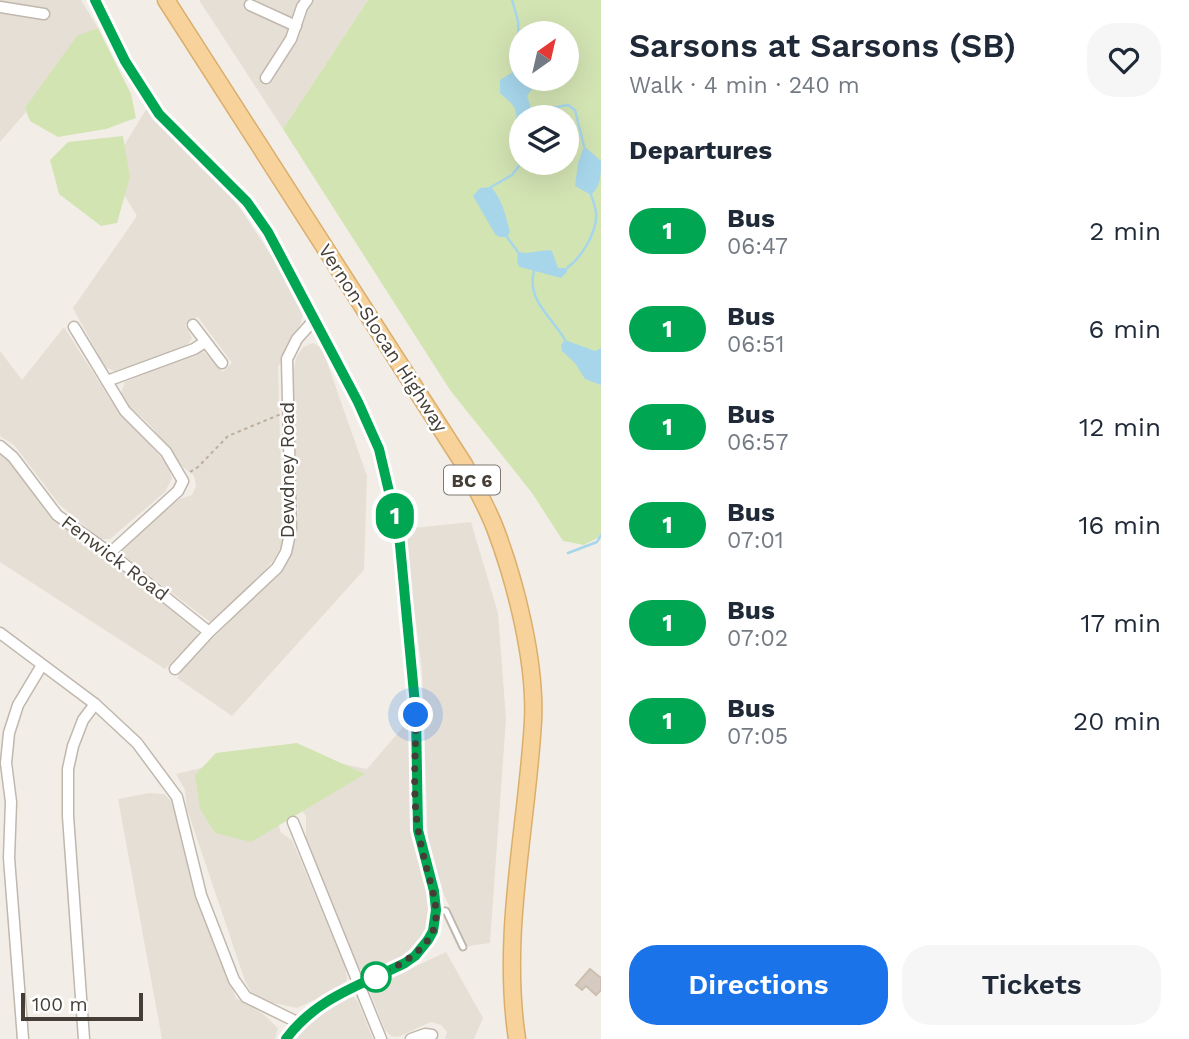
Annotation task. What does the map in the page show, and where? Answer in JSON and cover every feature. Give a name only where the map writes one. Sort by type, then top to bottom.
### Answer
[{"type":"main road","name":"Vernon-Slocan Highway","points":[[166,0],[465,466],[495,527],[519,604],[530,666],[533,719],[513,914],[511,985],[517,1039]]},
{"type":"street","points":[[95,0],[125,61],[159,114],[247,202],[268,232],[374,437],[399,534],[416,715],[418,830],[434,891],[436,910],[433,931],[415,956],[319,1005],[286,1039]]},
{"type":"street","points":[[266,78],[291,39],[307,0]]},
{"type":"street","points":[[250,5],[296,26]]},
{"type":"street","points":[[0,7],[44,14]]},
{"type":"street","name":"Dewdney Road","points":[[175,669],[209,632],[277,568],[286,552],[291,528],[287,359],[297,339],[315,319]]},
{"type":"street","points":[[193,325],[222,363]]},
{"type":"street","points":[[74,327],[125,411],[166,452],[183,481],[178,491],[110,553]]},
{"type":"street","points":[[107,381],[194,349],[205,342]]},
{"type":"street","name":"Fenwick Road","points":[[0,446],[13,457],[57,515],[110,553],[209,632]]},
{"type":"street","points":[[0,633],[95,704],[136,743],[177,797],[201,895],[234,980],[246,997],[299,1023]]},
{"type":"street","points":[[23,1039],[9,858],[11,802],[6,763],[9,733],[18,705],[43,665]]},
{"type":"street","points":[[85,1039],[68,816],[68,769],[83,720],[95,704]]},
{"type":"street","points":[[293,822],[381,1039]]},
{"type":"street","points":[[411,1039],[425,1034],[432,1035]]},
{"type":"lane","points":[[436,910],[446,911],[463,947]]},
{"type":"path","points":[[183,481],[187,473],[198,467],[228,436],[288,411]]},
{"type":"shaded area","points":[[0,0],[81,0],[98,28],[0,142]]},
{"type":"shaded area","points":[[199,0],[368,0],[283,129]]},
{"type":"shaded area","points":[[147,108],[203,170],[230,193],[273,258],[303,312],[301,323],[278,367],[283,543],[260,577],[210,622],[125,557],[122,550],[126,543],[180,499],[192,495],[196,486],[194,476],[182,466],[150,425],[130,407],[121,393],[125,382],[202,350],[223,372],[232,363],[198,317],[185,325],[192,338],[176,352],[114,371],[105,367],[73,308],[137,216],[109,170]]},
{"type":"shaded area","points":[[64,327],[111,401],[167,464],[172,478],[165,492],[110,539],[100,539],[59,504],[14,445],[0,436],[0,351],[22,380]]},
{"type":"shaded area","points":[[313,343],[322,348],[367,476],[364,570],[232,716],[177,678],[186,665],[284,567],[295,542],[298,518],[293,374],[296,358],[303,347]]},
{"type":"shaded area","points":[[0,452],[12,462],[49,515],[195,626],[198,630],[197,637],[165,669],[0,562]]},
{"type":"shaded area","points":[[471,522],[498,613],[506,719],[490,943],[468,946],[444,895],[428,840],[422,670],[404,529]]},
{"type":"shaded area","points":[[409,720],[414,811],[432,901],[425,940],[409,953],[367,973],[359,968],[306,838],[306,816],[300,808],[276,816],[281,833],[292,840],[345,966],[346,985],[297,1008],[268,1002],[253,995],[245,981],[187,809],[185,790],[176,774],[276,750],[367,769]]},
{"type":"shaded area","points":[[149,793],[164,794],[172,802],[198,903],[236,998],[263,1014],[278,1028],[275,1039],[162,1039],[118,799]]},
{"type":"shaded area","points":[[446,952],[483,1018],[474,1039],[445,1039],[447,1032],[441,1025],[431,1022],[398,1037],[391,1036],[385,1030],[370,992],[372,987]]},
{"type":"shaded area","points":[[347,996],[354,997],[358,1002],[373,1039],[291,1039],[316,1014]]},
{"type":"green space","points":[[368,0],[601,0],[601,536],[584,545],[563,541],[532,493],[450,390],[283,129]]},
{"type":"green space","points":[[98,28],[131,94],[136,118],[106,129],[58,137],[30,121],[25,108],[77,36]]},
{"type":"green space","points":[[123,136],[130,177],[117,223],[101,226],[59,194],[50,160],[68,142]]},
{"type":"green space","points":[[297,743],[365,774],[251,842],[215,833],[200,809],[195,775],[216,753]]},
{"type":"water","points":[[509,74],[509,91],[531,91],[527,96],[530,105],[512,105],[500,93],[500,80]]},
{"type":"water","points":[[584,146],[601,161],[599,184],[591,195],[575,186],[576,175],[579,175],[579,160]]},
{"type":"water","points":[[491,187],[505,214],[510,232],[507,237],[495,234],[473,196],[480,188]]},
{"type":"water","points":[[552,251],[558,268],[567,268],[561,278],[520,267],[517,263],[518,252]]},
{"type":"water","points":[[565,340],[595,351],[601,348],[601,385],[585,379],[575,363],[562,351],[561,345]]},
{"type":"building","points":[[590,969],[601,978],[601,990],[596,995],[586,986],[582,990],[576,985]]},
{"type":"waterway","points":[[512,0],[518,21]]},
{"type":"waterway","points":[[579,126],[584,146]]},
{"type":"waterway","points":[[491,187],[512,175]]},
{"type":"waterway","points":[[567,268],[592,235],[596,212],[591,195]]},
{"type":"waterway","points":[[507,237],[518,252]]},
{"type":"waterway","points":[[534,271],[537,300],[565,340]]},
{"type":"waterway","points":[[568,553],[597,542],[601,535]]},
{"type":"bus line","name":"1","points":[[95,0],[125,61],[159,114],[247,202],[268,232],[358,402],[379,449],[399,534],[416,715],[418,830],[434,891],[436,910],[433,931],[415,956],[319,1005],[286,1039]]},
{"type":"route","points":[[376,977],[415,956],[433,931],[435,920],[434,891],[418,830],[416,715]]}]
